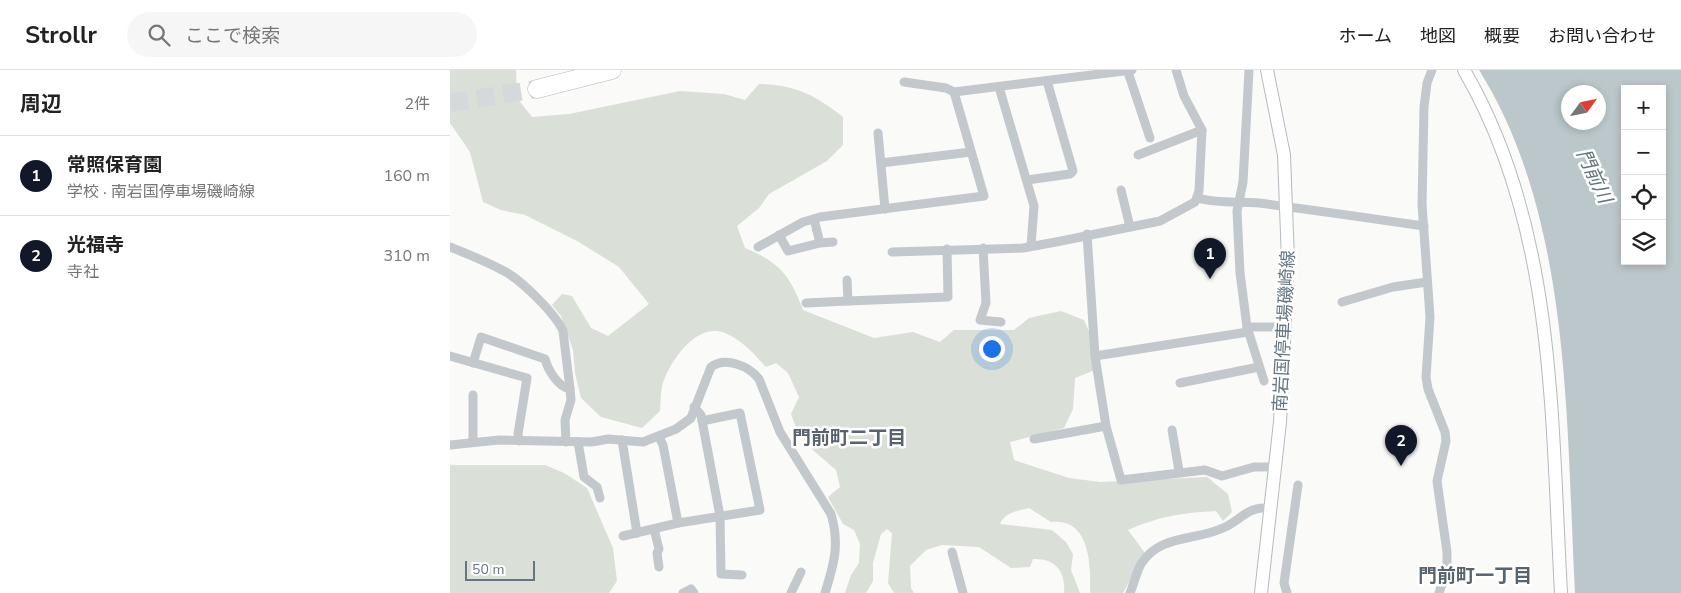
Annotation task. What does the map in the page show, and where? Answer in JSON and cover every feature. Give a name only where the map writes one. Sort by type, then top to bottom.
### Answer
[{"type":"highway","points":[[537,89],[612,70]]},
{"type":"street","points":[[892,252],[1031,246],[1160,221],[1195,202],[1198,198],[1203,145],[1202,130],[1184,96],[1176,70]]},
{"type":"street","points":[[1250,70],[1237,225],[1248,329],[1264,381]]},
{"type":"street","name":"南岩国停車場磯崎線","points":[[1261,593],[1275,467],[1288,260],[1284,155],[1268,70]]},
{"type":"street","points":[[1432,70],[1427,83],[1424,107],[1422,204],[1430,317],[1426,378],[1428,389],[1445,432],[1446,442],[1437,481],[1447,560],[1447,569],[1439,593]]},
{"type":"street","points":[[1464,70],[1484,108],[1517,192],[1532,253],[1546,346],[1554,440],[1561,593]]},
{"type":"street","points":[[904,82],[946,88],[954,92],[1130,71],[1150,138]]},
{"type":"street","points":[[1027,180],[1070,174],[1073,171],[1047,81]]},
{"type":"street","points":[[999,87],[1027,180],[1035,214],[1031,246]]},
{"type":"street","points":[[758,247],[803,222],[814,219],[984,196],[954,92]]},
{"type":"street","points":[[1138,155],[1202,130]]},
{"type":"street","points":[[878,133],[885,209]]},
{"type":"street","points":[[880,163],[971,152]]},
{"type":"street","points":[[1121,190],[1130,227]]},
{"type":"street","points":[[1198,198],[1240,201],[1424,226]]},
{"type":"street","points":[[814,219],[820,242]]},
{"type":"street","points":[[1087,234],[1094,356],[1106,426],[1121,480],[1205,470],[1222,476],[1254,467],[1275,467]]},
{"type":"street","points":[[779,235],[788,251],[820,242],[833,242]]},
{"type":"street","points":[[450,247],[505,271],[550,311],[563,331],[571,400],[565,420],[566,442]]},
{"type":"street","points":[[983,248],[986,303],[980,320],[1001,322]]},
{"type":"street","points":[[806,303],[948,298],[947,249]]},
{"type":"street","points":[[847,280],[848,301]]},
{"type":"street","points":[[1342,302],[1394,287],[1427,282]]},
{"type":"street","points":[[1094,356],[1248,329],[1285,327]]},
{"type":"street","points":[[473,364],[481,337],[545,359],[552,374],[566,388],[570,389]]},
{"type":"street","points":[[450,356],[527,378],[518,434],[519,441]]},
{"type":"street","points":[[450,445],[499,440],[566,442],[622,440],[643,442],[659,437],[683,425],[691,418],[711,367],[723,361],[736,364],[754,372],[759,379],[773,418],[822,498],[835,528],[837,550],[825,593]]},
{"type":"street","points":[[1180,383],[1259,367]]},
{"type":"street","points":[[472,442],[473,395]]},
{"type":"street","points":[[694,407],[698,410],[702,421],[720,516],[721,574],[742,575]]},
{"type":"street","points":[[623,536],[678,523],[760,510],[740,413],[702,421]]},
{"type":"street","points":[[1034,439],[1106,426]]},
{"type":"street","points":[[1172,430],[1179,472]]},
{"type":"street","points":[[659,437],[663,446],[678,523]]},
{"type":"street","points":[[622,440],[621,446],[638,532]]},
{"type":"street","points":[[578,442],[584,477],[597,487],[600,498]]},
{"type":"street","points":[[1287,593],[1284,583],[1298,485]]},
{"type":"street","points":[[1130,593],[1141,564],[1161,545],[1183,537],[1221,529],[1244,513],[1260,507],[1271,508]]},
{"type":"street","points":[[654,529],[659,567]]},
{"type":"street","points":[[952,552],[963,593]]},
{"type":"street","points":[[790,593],[801,572]]},
{"type":"street","points":[[683,593],[691,589],[694,593]]},
{"type":"shaded area","points":[[450,70],[516,70],[517,98],[532,117],[569,114],[680,91],[724,94],[745,100],[759,84],[783,86],[814,97],[843,117],[843,145],[827,161],[769,194],[759,208],[737,226],[745,248],[767,259],[782,271],[793,288],[803,310],[874,338],[913,332],[940,342],[954,330],[1014,330],[1029,318],[1061,311],[1084,320],[1091,336],[1095,370],[1075,378],[1073,409],[1064,428],[1010,442],[1014,460],[1069,478],[1100,482],[1207,477],[1228,494],[1232,512],[1223,521],[1216,511],[1192,513],[1161,518],[1128,530],[1145,553],[1123,593],[1090,593],[1090,569],[1086,545],[1081,535],[1074,527],[1064,522],[1051,522],[1029,508],[1008,514],[1000,524],[1052,530],[1066,542],[1073,554],[1071,570],[1080,593],[1064,593],[1061,573],[1058,568],[1048,561],[1033,559],[1030,567],[1011,568],[979,547],[942,545],[926,550],[910,566],[911,588],[914,593],[894,593],[888,583],[892,533],[887,529],[881,534],[873,563],[873,581],[866,593],[845,593],[851,575],[859,563],[860,544],[854,530],[843,524],[828,497],[840,487],[836,470],[814,451],[798,433],[791,414],[799,397],[788,373],[776,363],[766,367],[742,343],[725,333],[715,331],[705,333],[696,338],[679,353],[663,384],[660,411],[642,428],[601,417],[581,398],[575,373],[573,350],[561,316],[552,305],[562,294],[572,296],[591,328],[608,336],[649,304],[619,267],[579,242],[525,215],[501,210],[483,202],[470,152],[450,123]]},
{"type":"shaded area","points":[[450,465],[545,465],[564,473],[587,488],[613,548],[617,581],[609,593],[450,593]]},
{"type":"water","name":"門前川","points":[[1479,70],[1681,70],[1681,593],[1575,593],[1565,392],[1558,323],[1548,256],[1532,190],[1509,128]]},
{"type":"tunnel","points":[[450,103],[537,89]]},
{"type":"place","name":"常照保育園","points":[[1210,279]]},
{"type":"place","name":"光福寺","points":[[1401,466]]},
{"type":"district","name":"門前町二丁目","points":[[849,438]]},
{"type":"district","name":"門前町一丁目","points":[[1475,576]]}]
